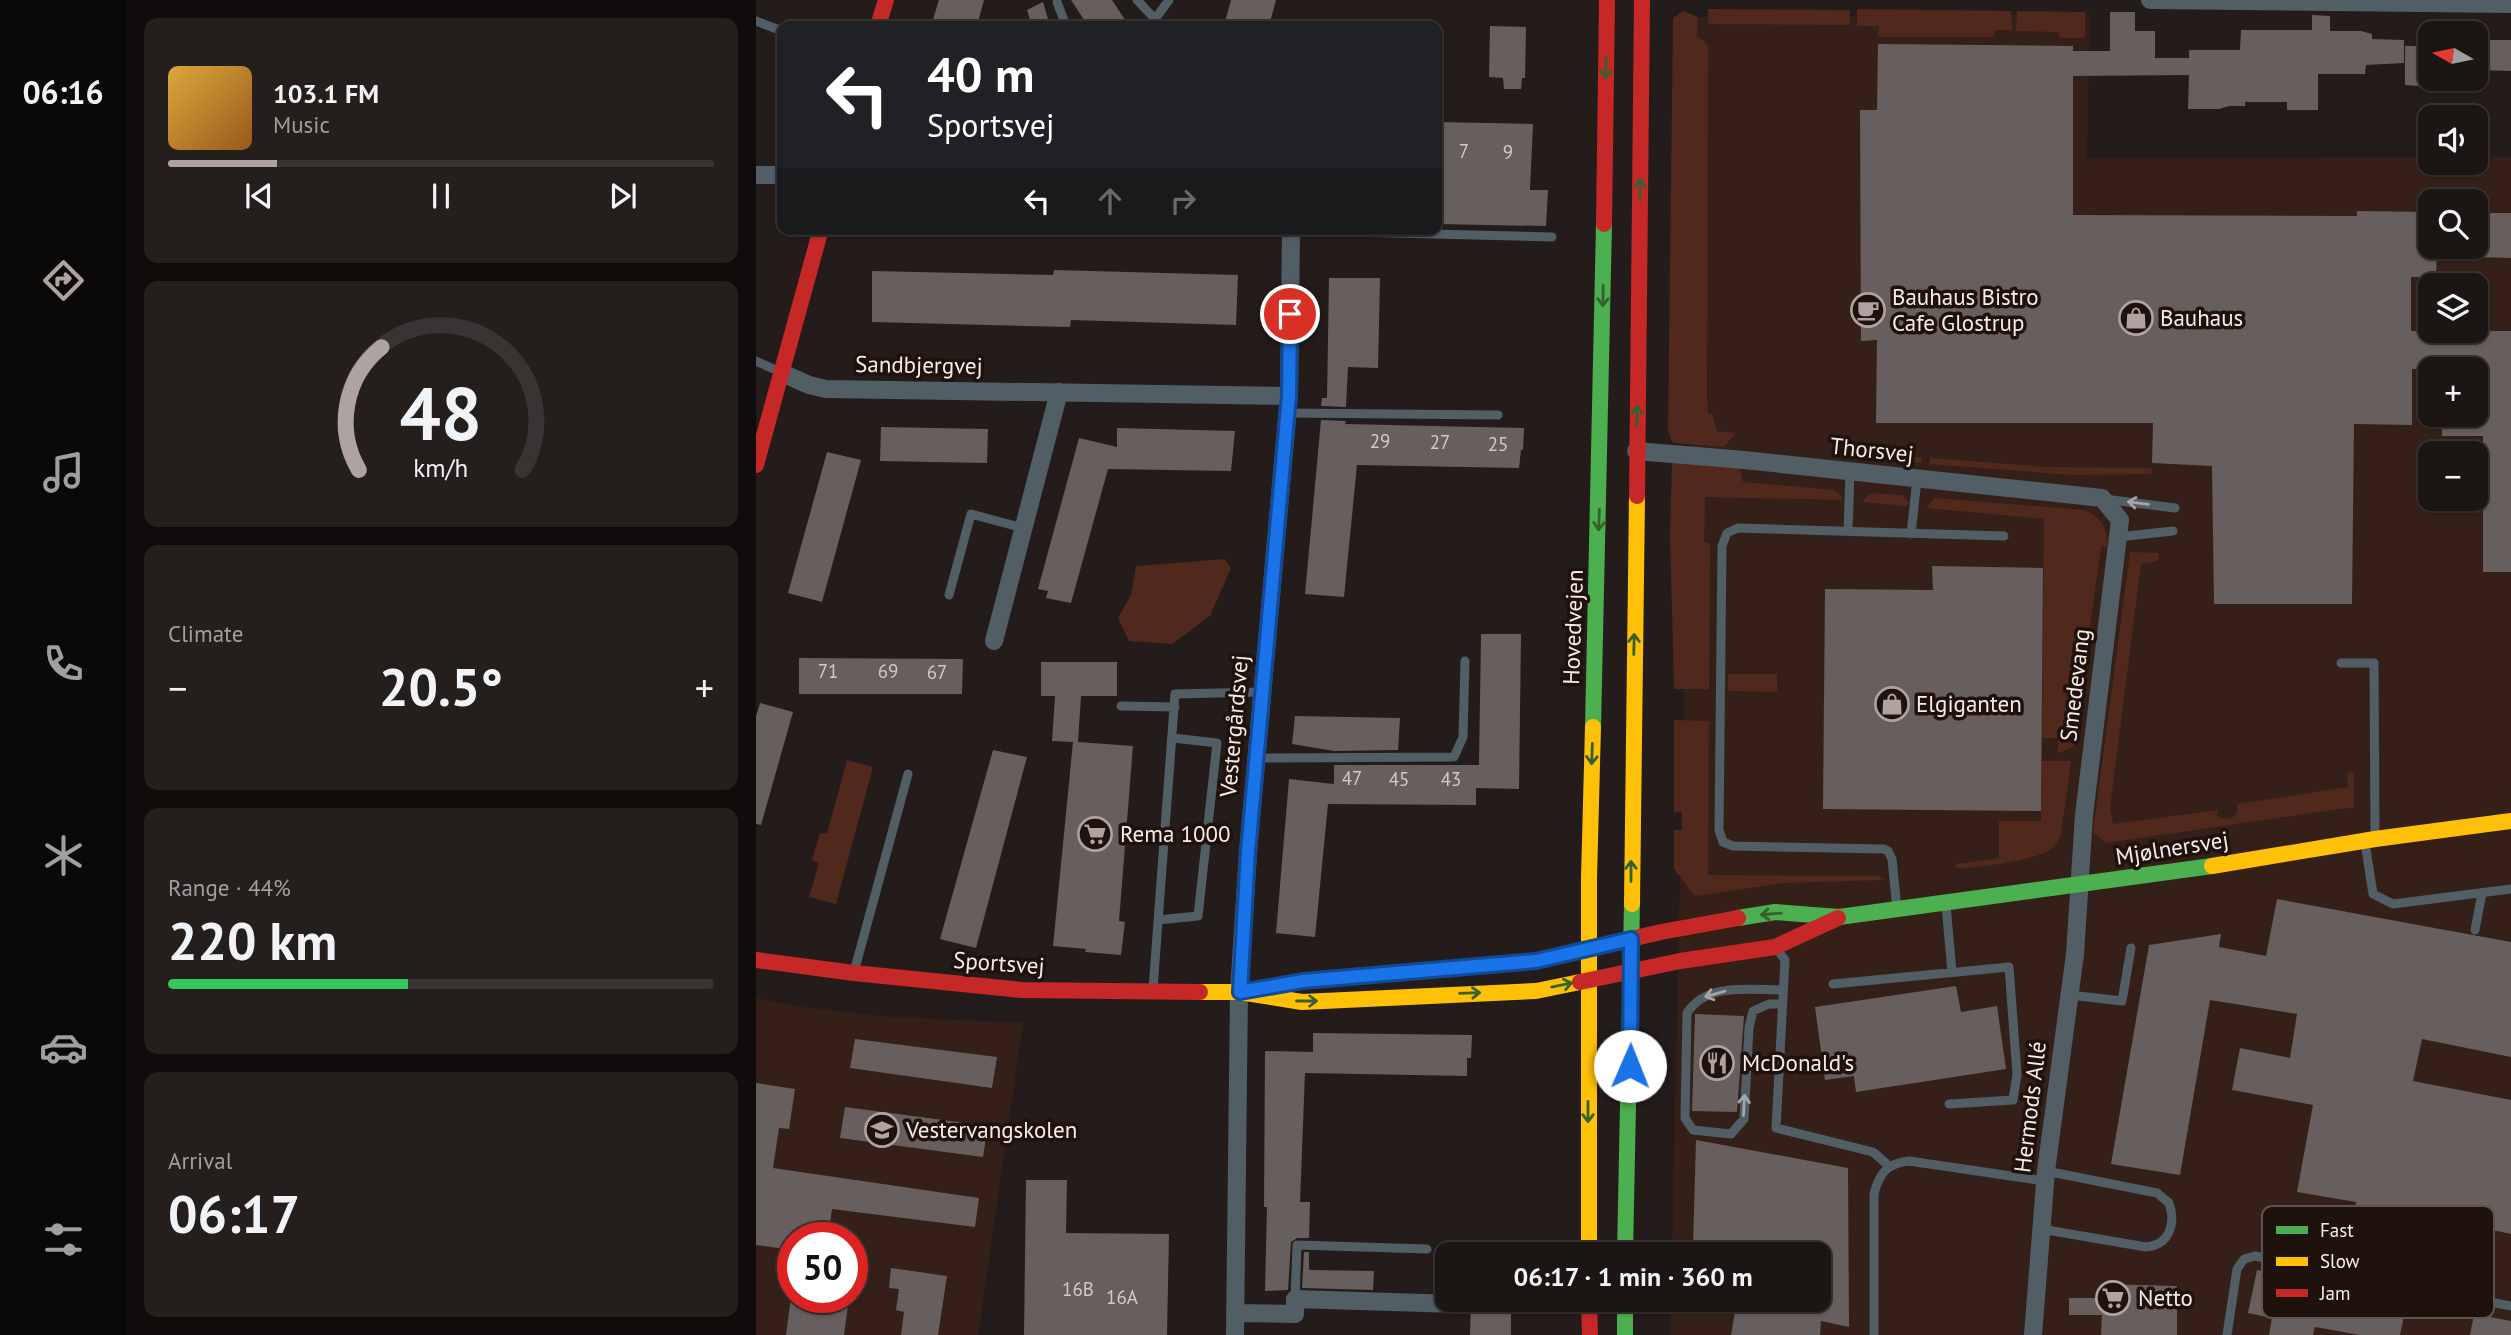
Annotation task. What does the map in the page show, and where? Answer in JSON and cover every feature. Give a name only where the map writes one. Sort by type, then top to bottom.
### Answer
[{"type":"street","points":[[880,21],[886,0]]},
{"type":"street","name":"Hovedvejen","points":[[1589,1242],[1588,878],[1601,451],[1607,0]]},
{"type":"street","points":[[1625,1242],[1642,0]]},
{"type":"street","points":[[2150,0],[2511,4]]},
{"type":"street","points":[[756,175],[777,175]]},
{"type":"street","points":[[756,465],[819,235]]},
{"type":"street","name":"Vestergårdsvej","points":[[1235,1335],[1240,992],[1248,852],[1288,404],[1291,235]]},
{"type":"street","name":"Sandbjergvej","points":[[782,373],[809,385],[827,388],[1059,392],[1288,404]]},
{"type":"street","points":[[994,641],[1059,392]]},
{"type":"street","name":"Thorsvej","points":[[1636,451],[2102,498]]},
{"type":"street","name":"Smedevang","points":[[2081,885],[2084,815],[2120,520],[2102,498]]},
{"type":"street","name":"Mjølnersvej","points":[[1631,939],[1775,912],[1839,917],[1898,910],[2511,821]]},
{"type":"street","name":"Hermods Allé","points":[[2033,1335],[2045,1176],[2070,995],[2081,885]]},
{"type":"street","name":"Mjølnersvej","points":[[1630,971],[1775,947],[1839,917]]},
{"type":"street","name":"Sportsvej","points":[[756,960],[854,973],[1023,989],[1153,993],[1240,992],[1303,981],[1536,961],[1631,939]]},
{"type":"street","name":"Sportsvej","points":[[1240,992],[1302,1002],[1536,991],[1630,971]]},
{"type":"street","points":[[1235,1313],[1295,1314],[1295,1299],[1435,1303]]},
{"type":"street","points":[[1589,1312],[1590,1335]]},
{"type":"street","points":[[1625,1312],[1625,1335]]},
{"type":"lane","points":[[1137,0],[1155,19]]},
{"type":"lane","points":[[1152,21],[1169,0]]},
{"type":"lane","points":[[1057,2],[1064,21]]},
{"type":"lane","points":[[756,21],[777,29]]},
{"type":"lane","points":[[1442,234],[1552,237]]},
{"type":"lane","points":[[756,361],[782,373]]},
{"type":"lane","points":[[1288,404],[1498,415]]},
{"type":"lane","points":[[1848,531],[1850,472]]},
{"type":"lane","points":[[1911,534],[1917,480]]},
{"type":"lane","points":[[2102,498],[2175,508]]},
{"type":"lane","points":[[949,595],[971,514],[1023,528]]},
{"type":"lane","points":[[1898,910],[1892,859],[1888,851],[1877,848],[1733,846],[1723,842],[1719,830],[1722,545],[1727,533],[1738,528],[2004,536]]},
{"type":"lane","points":[[2118,537],[2173,531]]},
{"type":"lane","points":[[1256,758],[1454,757],[1463,737],[1465,661]]},
{"type":"lane","points":[[2341,663],[2374,663],[2370,840],[2373,894],[2393,904],[2511,889]]},
{"type":"lane","points":[[1153,993],[1175,694],[1262,692]]},
{"type":"lane","points":[[1121,706],[1175,708]]},
{"type":"lane","points":[[1157,920],[1198,916],[1217,743],[1173,738]]},
{"type":"lane","points":[[854,973],[908,774]]},
{"type":"lane","points":[[2475,930],[2482,893]]},
{"type":"lane","points":[[1946,904],[1952,972]]},
{"type":"lane","points":[[1775,947],[1785,960],[1776,1128],[1873,1153],[1889,1166]]},
{"type":"lane","points":[[2070,995],[2122,1001],[2131,948]]},
{"type":"lane","points":[[1833,984],[2009,967],[2017,1074],[2013,1100],[1949,1104]]},
{"type":"lane","points":[[1782,1004],[1769,1004],[1753,1011],[1749,1028],[1744,1119],[1731,1134],[1693,1130],[1685,1118],[1687,1013],[1695,1001],[1720,990],[1783,990]]},
{"type":"lane","points":[[1874,1335],[1874,1194],[1877,1183],[1889,1166],[1909,1161],[2157,1192],[2169,1203],[2172,1220],[2167,1238],[2161,1244],[2146,1247],[2041,1229]]},
{"type":"lane","points":[[1295,1299],[1297,1245],[1427,1249]]},
{"type":"lane","points":[[2227,1335],[2238,1269],[2244,1259],[2262,1257]]},
{"type":"shaded area","points":[[1708,9],[1850,10],[1850,25],[1708,24]]},
{"type":"shaded area","points":[[1857,9],[2011,11],[2012,30],[1995,30],[1993,37],[1878,37],[1879,26],[1857,26]]},
{"type":"shaded area","points":[[1683,11],[1698,17],[1697,36],[1708,45],[1707,400],[1708,413],[1712,414],[1717,431],[1736,433],[1724,447],[1673,443],[1668,431],[1673,18]]},
{"type":"shaded area","points":[[2017,11],[2085,12],[2085,38],[2059,38],[2059,32],[2016,31]]},
{"type":"shaded area","points":[[2090,14],[2087,158],[2418,157],[2418,175],[2488,175],[2488,157],[2511,157],[2511,1335],[1671,1335],[1671,1312],[1831,1312],[1831,1242],[1672,1242],[1698,17]]},
{"type":"shaded area","points":[[1860,444],[1876,444],[1877,454],[1921,457],[1922,463],[1860,459]]},
{"type":"shaded area","points":[[1930,458],[2046,467],[2152,468],[2151,474],[2072,475],[1929,464]]},
{"type":"shaded area","points":[[1672,461],[1739,467],[1743,482],[1834,490],[1842,497],[1842,500],[1705,497],[1704,542],[1710,543],[1709,689],[1674,689],[1670,535]]},
{"type":"shaded area","points":[[1870,493],[1903,495],[1909,503],[1906,506],[1862,502]]},
{"type":"shaded area","points":[[1935,498],[2085,510],[2103,524],[2107,547],[2101,547],[2073,747],[2058,753],[2058,738],[2042,738],[2044,519],[1926,508]]},
{"type":"shaded area","points":[[2130,552],[2159,553],[2158,561],[2141,564],[2110,808],[2113,824],[2218,810],[2217,816],[2232,818],[2237,813],[2237,804],[2348,787],[2347,773],[2354,772],[2354,807],[2106,843],[2093,832]]},
{"type":"shaded area","points":[[1225,559],[1231,568],[1210,616],[1172,644],[1129,641],[1118,618],[1131,595],[1136,566]]},
{"type":"shaded area","points":[[1728,674],[1777,674],[1777,692],[1728,691]]},
{"type":"shaded area","points":[[1674,720],[1709,721],[1708,875],[1880,876],[1885,880],[1784,883],[1695,896],[1674,869],[1674,830],[1682,830],[1682,812],[1674,812]]},
{"type":"shaded area","points":[[847,760],[873,767],[836,904],[809,897],[819,863],[812,860],[820,833],[827,834]]},
{"type":"shaded area","points":[[2042,761],[2071,761],[2061,834],[2056,844],[2048,851],[2030,858],[1955,868],[1957,864],[1999,858],[1999,821],[2041,821]]},
{"type":"shaded area","name":"Vestervangskolen","points":[[756,998],[809,1008],[893,1017],[1023,1023],[978,1335],[756,1335]]},
{"type":"building","points":[[939,0],[984,0],[978,21],[933,21]]},
{"type":"building","points":[[1071,0],[1112,0],[1126,21],[1085,21]]},
{"type":"building","points":[[1231,0],[1276,0],[1270,21],[1225,21]]},
{"type":"building","points":[[1043,2],[1049,21],[1030,21],[1027,10]]},
{"type":"building","name":"Bauhaus","points":[[2110,12],[2135,12],[2135,31],[2155,31],[2155,58],[2189,58],[2189,50],[2240,50],[2241,30],[2312,30],[2312,15],[2330,16],[2330,31],[2361,31],[2372,34],[2372,39],[2404,40],[2404,63],[2366,65],[2365,74],[2318,74],[2318,110],[2287,110],[2287,102],[2245,102],[2245,106],[2188,109],[2189,75],[2073,76],[2073,215],[2357,216],[2357,211],[2418,212],[2418,259],[2437,259],[2436,273],[2418,273],[2418,277],[2411,277],[2411,331],[2418,331],[2418,343],[2488,343],[2488,331],[2511,331],[2511,572],[2483,572],[2483,511],[2488,511],[2488,441],[2483,441],[2483,436],[2442,436],[2442,427],[2488,427],[2488,357],[2418,357],[2418,369],[2412,369],[2412,425],[2354,424],[2352,604],[2214,604],[2212,466],[2152,463],[2153,423],[1876,423],[1877,340],[1861,341],[1860,110],[1877,110],[1878,44],[2073,46],[2073,51],[2110,51]]},
{"type":"building","points":[[1490,26],[1526,27],[1525,78],[1522,78],[1521,89],[1504,89],[1503,78],[1489,77]]},
{"type":"building","points":[[2488,40],[2511,40],[2511,71],[2488,70]]},
{"type":"building","points":[[2405,46],[2418,46],[2418,86],[2405,85]]},
{"type":"building","points":[[1442,122],[1533,124],[1530,190],[1548,190],[1546,226],[1442,224]]},
{"type":"building","points":[[2488,213],[2511,213],[2511,258],[2488,257]]},
{"type":"building","points":[[1054,270],[1238,275],[1236,325],[1071,320],[1070,327],[872,322],[872,271],[1053,275]]},
{"type":"building","points":[[1329,278],[1380,278],[1378,368],[1348,367],[1346,407],[1321,406],[1322,398],[1327,398]]},
{"type":"building","points":[[1321,420],[1346,421],[1345,424],[1524,428],[1523,450],[1519,468],[1357,465],[1344,597],[1305,594]]},
{"type":"building","points":[[881,427],[988,429],[987,463],[880,461]]},
{"type":"building","points":[[1117,428],[1235,431],[1231,471],[1108,469],[1071,603],[1046,598],[1048,591],[1038,589],[1079,438],[1117,447]]},
{"type":"building","points":[[827,452],[861,460],[822,602],[788,593]]},
{"type":"building","points":[[1932,566],[2043,568],[2041,811],[1823,809],[1825,589],[1933,590]]},
{"type":"building","points":[[1481,634],[1521,634],[1519,789],[1476,788],[1476,805],[1328,804],[1315,937],[1276,933],[1289,779],[1334,784],[1334,765],[1479,765]]},
{"type":"building","points":[[799,658],[963,659],[962,694],[799,694]]},
{"type":"building","name":"Rema 1000","points":[[1041,662],[1117,662],[1117,696],[1081,696],[1078,742],[1133,746],[1119,921],[1125,922],[1121,955],[1053,946],[1073,742],[1052,741],[1055,696],[1041,696]]},
{"type":"building","points":[[760,703],[793,712],[761,825],[756,824],[756,717]]},
{"type":"building","points":[[1295,716],[1400,718],[1398,750],[1334,751],[1292,744]]},
{"type":"building","points":[[993,750],[1027,757],[976,948],[940,939]]},
{"type":"building","points":[[2277,899],[2511,942],[2511,1057],[2422,1039],[2413,1081],[2511,1100],[2511,1234],[2494,1230],[2494,1206],[2355,1206],[2356,1202],[2297,1192],[2313,1105],[2232,1090],[2240,1048],[2290,1058],[2297,1014],[2210,1000],[2180,1175],[2111,1164],[2149,945],[2221,934],[2219,947],[2266,956]]},
{"type":"building","points":[[1956,986],[1961,1012],[1997,1006],[2006,1069],[1856,1092],[1854,1076],[1825,1080],[1815,1007]]},
{"type":"building","name":"McDonald's","points":[[1695,1014],[1744,1016],[1737,1112],[1692,1111]]},
{"type":"building","points":[[1313,1033],[1472,1035],[1471,1058],[1467,1058],[1467,1076],[1305,1073],[1300,1202],[1310,1202],[1309,1238],[1297,1238],[1291,1242],[1288,1290],[1265,1291],[1265,1051],[1313,1052]]},
{"type":"building","points":[[855,1039],[997,1057],[992,1088],[850,1068]]},
{"type":"building","points":[[756,1083],[795,1089],[789,1129],[779,1128],[773,1168],[979,1198],[975,1227],[832,1209],[830,1222],[777,1222],[777,1248],[756,1245]]},
{"type":"building","points":[[845,1107],[988,1126],[983,1157],[840,1138]]},
{"type":"building","points":[[1696,1140],[1848,1168],[1849,1327],[1821,1321],[1820,1335],[1731,1335],[1735,1312],[1831,1312],[1831,1242],[1693,1242]]},
{"type":"building","points":[[1026,1180],[1067,1180],[1066,1233],[1169,1234],[1167,1335],[1024,1335]]},
{"type":"building","points":[[1304,1252],[1309,1252],[1309,1270],[1374,1271],[1373,1290],[1302,1288]]},
{"type":"building","points":[[891,1268],[947,1276],[938,1335],[901,1335],[904,1312],[896,1310],[899,1289],[889,1288]]},
{"type":"building","points":[[2257,1270],[2262,1271],[2262,1316],[2248,1313]]},
{"type":"building","points":[[2102,1284],[2177,1286],[2177,1335],[2101,1335],[2102,1315],[2069,1315],[2069,1298],[2102,1298]]},
{"type":"building","points":[[1471,1312],[1511,1312],[1511,1335],[1470,1335]]},
{"type":"building","points":[[789,1313],[847,1313],[844,1335],[786,1335]]},
{"type":"building","points":[[2272,1318],[2404,1318],[2400,1335],[2360,1335],[2315,1327],[2313,1335],[2269,1335]]},
{"type":"building","points":[[2473,1318],[2511,1321],[2511,1335],[2470,1335]]},
{"type":"traffic: fast","points":[[1593,727],[1604,224]]},
{"type":"traffic: fast","points":[[1738,918],[1775,912],[1839,917],[2212,866]]},
{"type":"traffic: fast","points":[[1625,1242],[1632,904]]},
{"type":"traffic: fast","points":[[1625,1312],[1625,1335]]},
{"type":"traffic: slow","points":[[1632,904],[1637,496]]},
{"type":"traffic: slow","points":[[1589,1242],[1589,878],[1593,727]]},
{"type":"traffic: slow","points":[[2212,866],[2375,839],[2511,821]]},
{"type":"traffic: slow","points":[[1200,992],[1239,992],[1302,1002],[1536,991],[1580,982]]},
{"type":"traffic: jam","points":[[880,21],[886,0]]},
{"type":"traffic: jam","points":[[1604,224],[1607,0]]},
{"type":"traffic: jam","points":[[1637,496],[1642,0]]},
{"type":"traffic: jam","points":[[756,465],[819,235]]},
{"type":"traffic: jam","points":[[1239,992],[1303,981],[1536,961],[1661,932],[1738,918]]},
{"type":"traffic: jam","points":[[1580,982],[1680,961],[1775,947],[1838,918]]},
{"type":"traffic: jam","points":[[756,960],[1022,990],[1200,992]]},
{"type":"traffic: jam","points":[[1589,1312],[1590,1335]]},
{"type":"place","name":"Bauhaus Bistro Cafe Glostrup","points":[[1868,310]]},
{"type":"place","name":"Bauhaus","points":[[2136,318]]},
{"type":"place","name":"Elgiganten","points":[[1892,704]]},
{"type":"place","name":"Rema 1000","points":[[1095,834]]},
{"type":"place","name":"McDonald's","points":[[1717,1063]]},
{"type":"place","name":"Vestervangskolen","points":[[882,1130]]},
{"type":"place","name":"Netto","points":[[2113,1298]]},
{"type":"route","points":[[1290,314],[1289,396],[1248,852],[1240,992],[1303,981],[1536,961],[1631,939],[1630,1066]]}]
